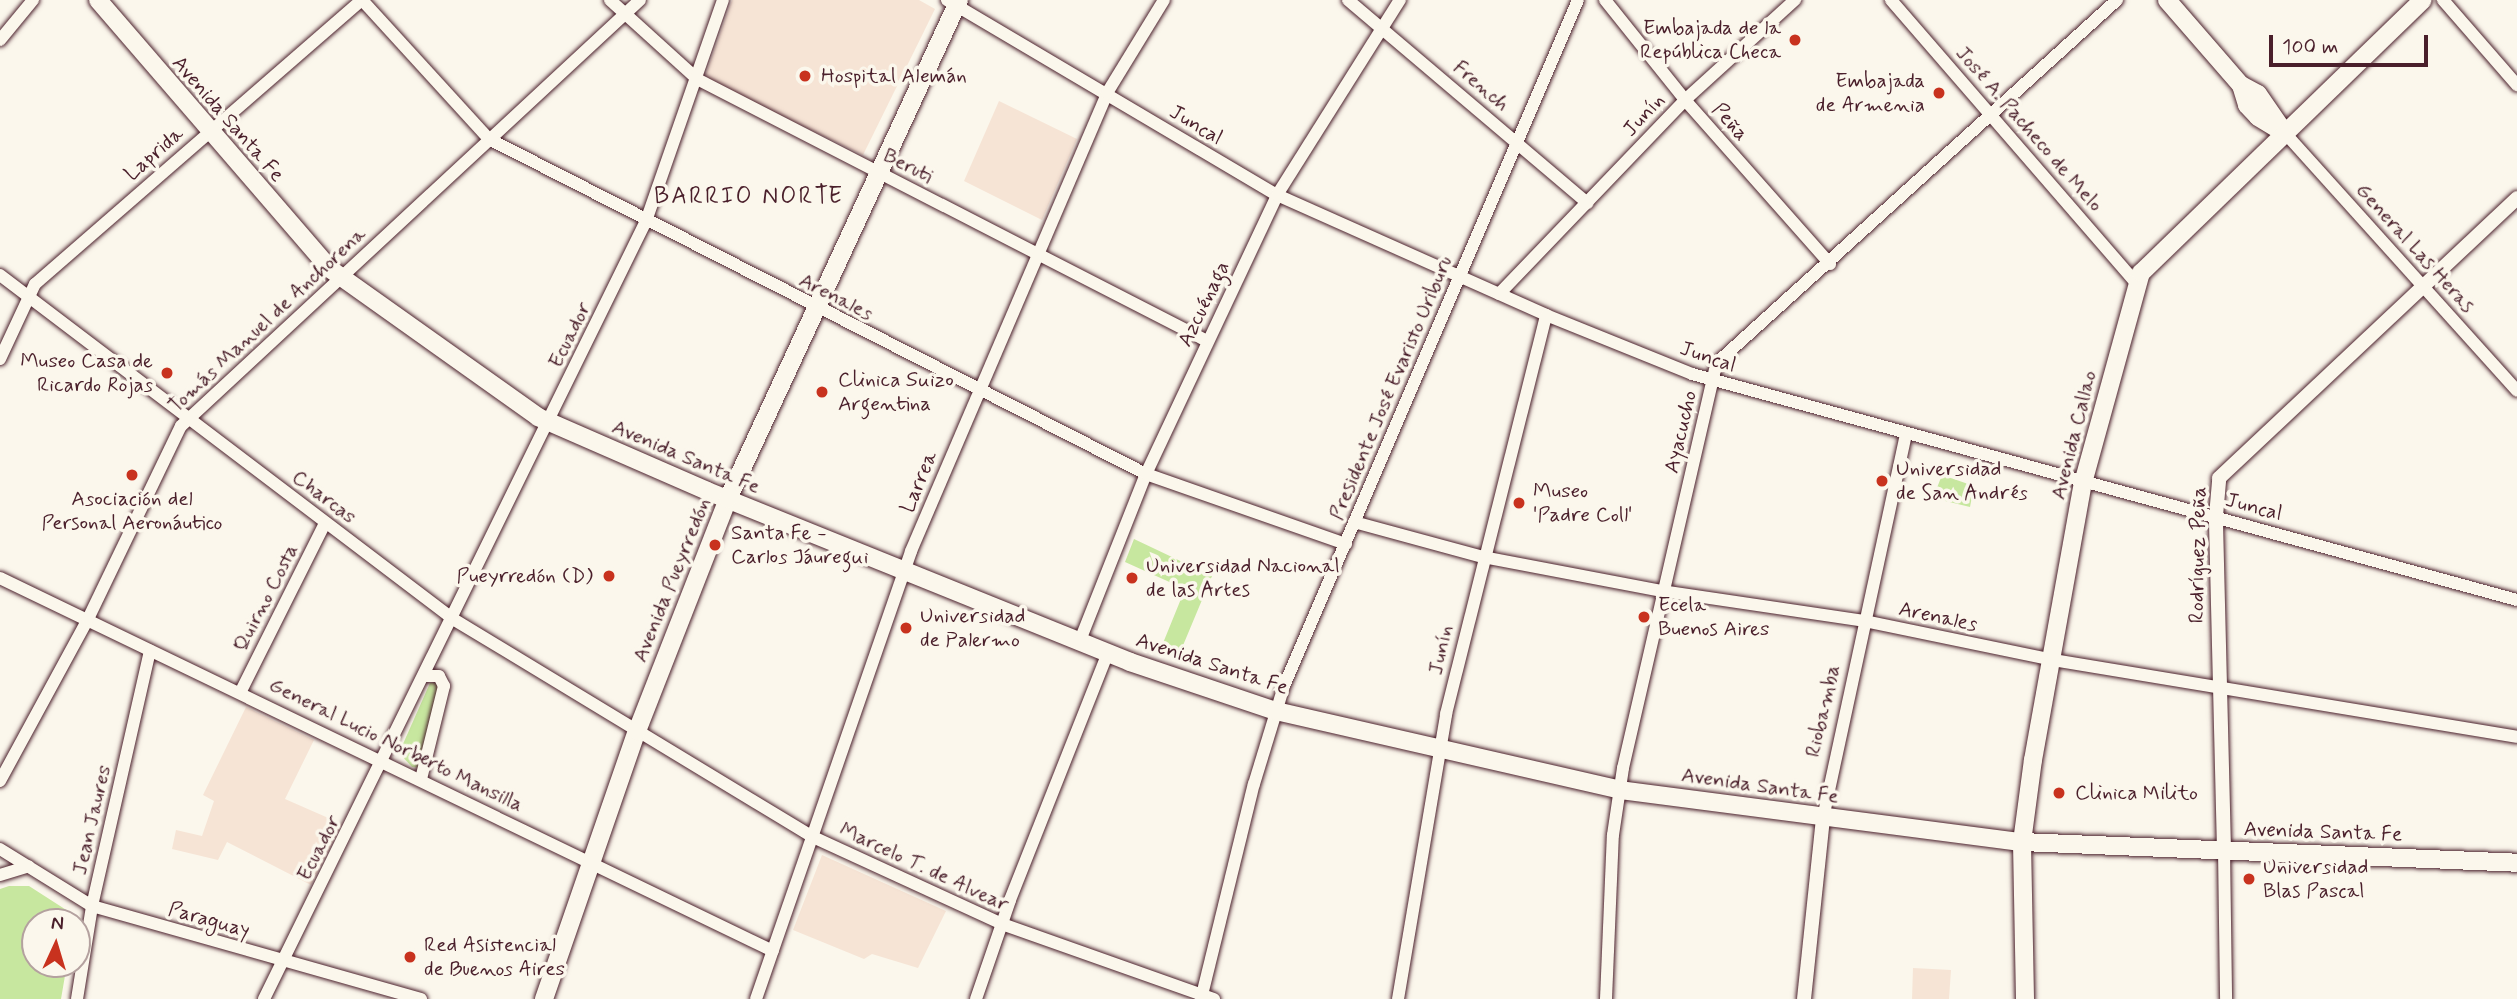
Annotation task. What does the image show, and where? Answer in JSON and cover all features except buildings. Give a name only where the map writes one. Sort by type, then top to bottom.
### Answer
[{"type":"main road","name":"Avenida Santa Fe","points":[[98,0],[208,132],[339,277],[548,423],[1079,643],[1276,710],[1441,746],[1620,790],[2022,842],[2517,863]]},
{"type":"main road","points":[[2167,0],[2241,85],[2258,94],[2284,132]]},
{"type":"main road","name":"Avenida Callao","points":[[2025,999],[2022,842],[2083,483],[2137,284],[2149,262],[2423,0]]},
{"type":"main road","name":"Avenida Pueyrredón","points":[[544,999],[636,730],[728,499],[954,2]]},
{"type":"street","points":[[0,40],[33,0]]},
{"type":"street","name":"Laprida","points":[[0,359],[35,284],[362,0]]},
{"type":"street","name":"Arenales","points":[[362,0],[489,139],[977,392],[1146,474],[1346,544]]},
{"type":"street","name":"Beruti","points":[[610,0],[697,79],[1207,341]]},
{"type":"street","name":"Tomás Manuel de Anchorena","points":[[0,781],[88,619],[188,417],[640,0]]},
{"type":"street","name":"Ecuador","points":[[264,999],[385,761],[646,221],[723,0]]},
{"type":"street","name":"Larrea","points":[[756,999],[904,571],[977,392],[1107,93],[1164,0]]},
{"type":"street","name":"French","points":[[1349,0],[1587,203]]},
{"type":"street","name":"Azcuénaga","points":[[1079,643],[1146,474],[1277,195],[1399,0]]},
{"type":"street","name":"Presidente José Evaristo Uriburu","points":[[1206,998],[1276,710],[1578,0]]},
{"type":"street","name":"Peña","points":[[1605,0],[1685,100],[1830,264]]},
{"type":"street","name":"Junín","points":[[1499,293],[1685,100],[1795,0]]},
{"type":"street","name":"José A. Pacheco de Melo","points":[[1891,0],[2137,284]]},
{"type":"street","name":"Ayacucho","points":[[1606,999],[1613,835],[1620,790],[1662,591],[1712,380],[1720,360],[1830,264],[2117,0]]},
{"type":"street","points":[[2442,0],[2517,85]]},
{"type":"street","name":"Juncal","points":[[954,2],[1277,195],[1546,315],[1712,380],[2517,600]]},
{"type":"street","name":"General Las Heras","points":[[2284,132],[2517,391]]},
{"type":"street","name":"Rodríguez Peña","points":[[2225,999],[2216,516],[2219,478],[2517,198]]},
{"type":"street","name":"Charcas","points":[[0,275],[453,619],[636,730]]},
{"type":"street","name":"Junín","points":[[1398,999],[1441,746],[1483,557],[1546,315]]},
{"type":"street","name":"Riobamba","points":[[1804,999],[1823,818],[1906,435]]},
{"type":"street","name":"Arenales","points":[[1354,522],[1483,557],[1662,591],[1865,621],[2053,660],[2517,737]]},
{"type":"street","name":"Quirno Costa","points":[[241,691],[325,523]]},
{"type":"street","name":"General Lucio Norberto Mansilla","points":[[0,578],[241,691],[773,951]]},
{"type":"street","name":"Jean Jaures","points":[[77,999],[92,906],[150,650]]},
{"type":"street","points":[[976,999],[1002,924],[1108,653]]},
{"type":"street","points":[[421,779],[444,686],[439,676],[426,676]]},
{"type":"street","name":"Marcelo T. de Alvear","points":[[636,730],[813,837],[1002,924],[1206,998]]},
{"type":"street","name":"Paraguay","points":[[0,849],[92,906],[421,999]]},
{"type":"street","points":[[0,875],[29,866]]},
{"type":"shaded area","name":"Hospital Alemán","points":[[732,0],[919,0],[935,9],[863,155],[709,81],[706,74]]},
{"type":"shaded area","points":[[999,101],[1077,139],[1042,220],[964,181]]},
{"type":"shaded area","points":[[246,707],[314,740],[285,799],[342,824],[311,885],[227,842],[218,860],[172,849],[176,830],[202,836],[214,801],[203,795]]},
{"type":"shaded area","points":[[822,855],[946,911],[918,968],[872,954],[864,959],[793,930]]},
{"type":"shaded area","points":[[1913,968],[1951,970],[1949,999],[1912,999]]},
{"type":"green space","points":[[1942,475],[1974,486],[1970,507],[1933,498]]},
{"type":"green space","points":[[1134,539],[1212,576],[1179,655],[1161,648],[1185,589],[1125,562]]},
{"type":"green space","points":[[436,682],[440,685],[422,768],[412,767],[399,753],[430,683]]},
{"type":"green space","points":[[29,886],[63,908],[21,908],[21,978],[65,978],[61,999],[0,999],[0,889]]},
{"type":"place","name":"Embajada de la República Checa","points":[[1795,40]]},
{"type":"place","name":"Hospital Alemán","points":[[805,76]]},
{"type":"place","name":"Embajada de Armenia","points":[[1939,93]]},
{"type":"place","name":"Museo Casa de Ricardo Rojas","points":[[167,373]]},
{"type":"place","name":"Clinica Suizo Argentina","points":[[822,392]]},
{"type":"place","name":"Asociación del Personal Aeronáutico","points":[[132,475]]},
{"type":"place","name":"Universidad de San Andrés","points":[[1882,481]]},
{"type":"place","name":"Museo 'Padre Coll'","points":[[1519,503]]},
{"type":"place","name":"Santa Fe - Carlos Jáuregui","points":[[715,545]]},
{"type":"place","name":"Pueyrredón (D)","points":[[609,576]]},
{"type":"place","name":"Universidad Nacional de las Artes","points":[[1132,578]]},
{"type":"place","name":"Ecela Buenos Aires","points":[[1644,617]]},
{"type":"place","name":"Universidad de Palermo","points":[[906,628]]},
{"type":"place","name":"Clinica Milito","points":[[2059,793]]},
{"type":"place","name":"Universidad Blas Pascal","points":[[2249,879]]},
{"type":"place","name":"Red Asistencial de Buenos Aires","points":[[410,957]]},
{"type":"district","name":"BARRIO NORTE","points":[[749,197]]}]
